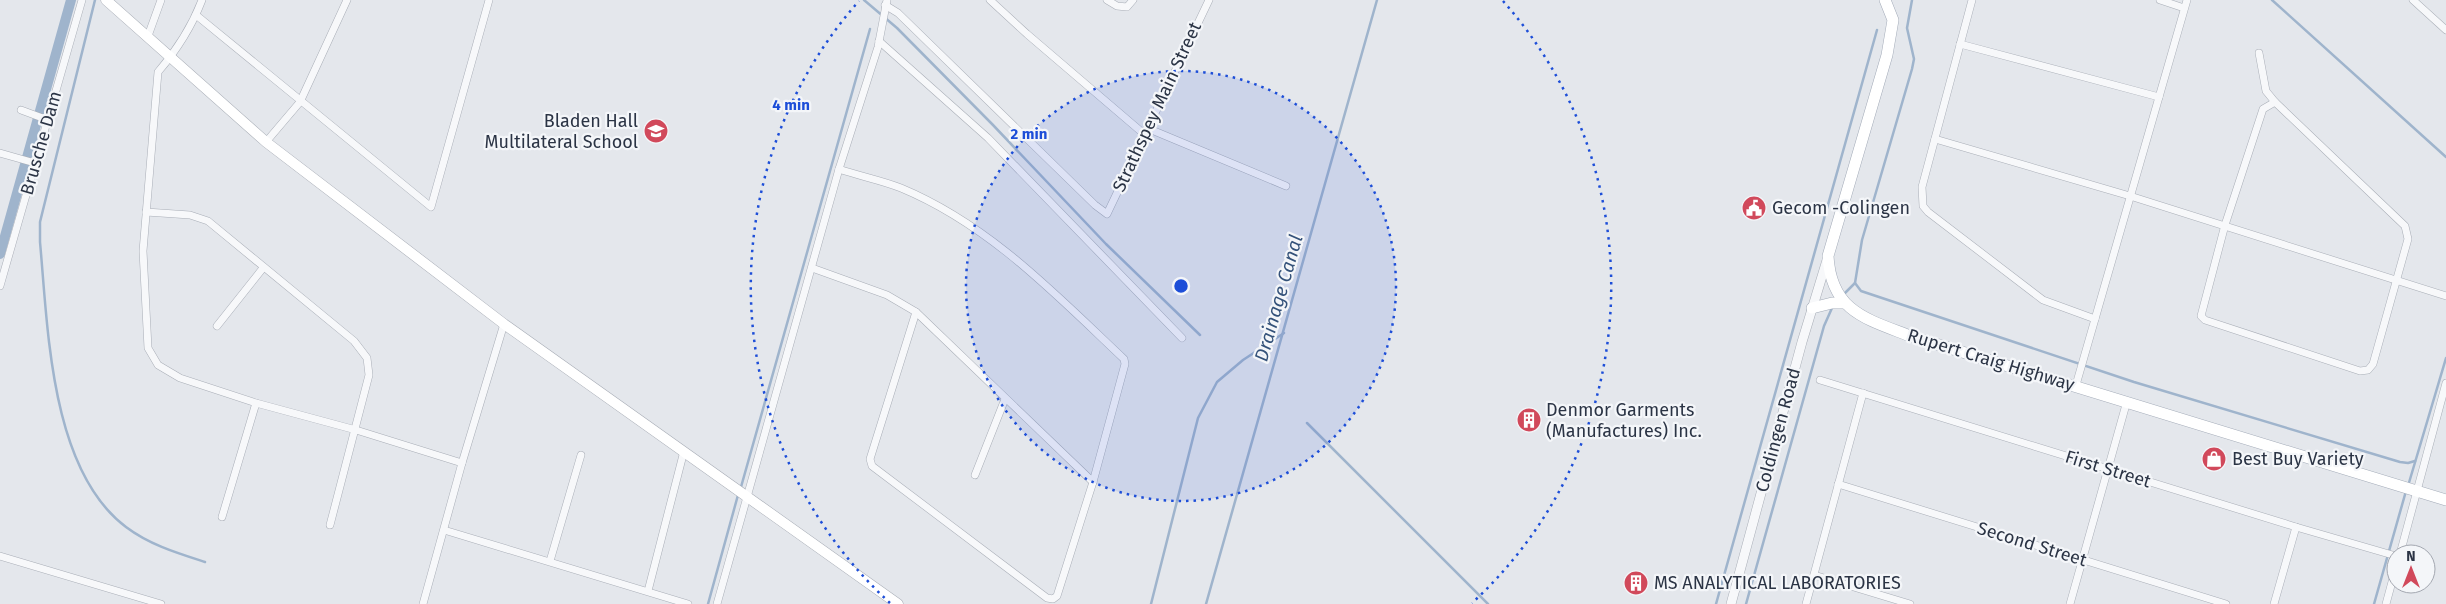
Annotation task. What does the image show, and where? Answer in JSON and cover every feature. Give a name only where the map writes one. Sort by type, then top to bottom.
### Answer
[{"type":"main road","points":[[106,0],[266,142],[504,324],[898,604]]},
{"type":"main road","name":"Rupert Craig Highway","points":[[1885,0],[1893,20],[1887,55],[1828,256],[1833,282],[1844,303],[1865,319],[1910,336],[2076,385],[2446,500]]},
{"type":"main road","points":[[1812,308],[1832,303],[1844,303]]},
{"type":"street","name":"Brusche Dam","points":[[0,286],[82,0]]},
{"type":"street","points":[[148,36],[162,0]]},
{"type":"street","points":[[202,0],[196,15],[170,57],[158,72],[142,251],[148,348],[158,365],[180,378],[256,403],[356,430],[462,463]]},
{"type":"street","points":[[266,142],[300,102],[347,0]]},
{"type":"street","points":[[196,15],[300,102],[431,207],[489,0]]},
{"type":"street","points":[[990,0],[1027,34],[1146,131],[1286,186]]},
{"type":"street","points":[[1107,0],[1117,6],[1127,7],[1132,0]]},
{"type":"street","name":"Strathspey Main Street","points":[[886,2],[1095,205],[1107,214],[1208,0]]},
{"type":"street","points":[[1972,0],[1921,196],[1923,206],[1928,212],[2044,300],[2095,320]]},
{"type":"street","points":[[2160,0],[2184,8]]},
{"type":"street","points":[[2076,385],[2187,0]]},
{"type":"street","points":[[717,604],[839,169],[879,41],[886,2]]},
{"type":"street","points":[[2418,2],[2446,30]]},
{"type":"street","points":[[879,41],[988,138],[1182,338]]},
{"type":"street","points":[[1960,44],[2159,98]]},
{"type":"street","points":[[2258,53],[2266,90],[2275,102],[2284,108],[2405,226],[2408,239],[2373,364],[2368,370],[2360,371],[2205,320],[2201,316],[2226,225],[2263,109],[2275,102]]},
{"type":"street","points":[[21,110],[48,120]]},
{"type":"street","points":[[1935,139],[2226,225],[2446,296]]},
{"type":"street","points":[[0,153],[36,163]]},
{"type":"street","points":[[839,169],[901,188],[951,214],[999,244],[1124,359],[1125,364],[1093,482],[1058,596],[1053,599],[1047,598],[872,466],[870,459],[916,312]]},
{"type":"street","points":[[146,212],[190,215],[208,221],[354,341],[367,358],[370,375],[330,525]]},
{"type":"street","name":"Coldingen Road","points":[[1731,604],[1828,256]]},
{"type":"street","points":[[217,326],[264,268]]},
{"type":"street","points":[[812,268],[887,295],[916,312],[1093,482]]},
{"type":"street","points":[[423,604],[462,463],[504,324]]},
{"type":"street","name":"First Street","points":[[1820,380],[2386,553]]},
{"type":"street","points":[[2403,544],[2446,383]]},
{"type":"street","points":[[1806,604],[1863,394]]},
{"type":"street","points":[[975,475],[1006,399]]},
{"type":"street","points":[[2070,604],[2127,401]]},
{"type":"street","points":[[222,517],[256,403]]},
{"type":"street","points":[[648,591],[684,451]]},
{"type":"street","points":[[550,561],[581,455]]},
{"type":"street","name":"Second Street","points":[[1838,484],[2226,604]]},
{"type":"street","points":[[2274,604],[2296,527]]},
{"type":"street","points":[[444,530],[688,604]]},
{"type":"street","points":[[0,556],[161,604]]},
{"type":"street","points":[[1814,575],[1910,604]]},
{"type":"waterway","name":"Brusche Dam","points":[[0,254],[71,0]]},
{"type":"waterway","points":[[95,0],[40,222],[46,315],[58,395],[68,434],[82,471],[101,502],[126,527],[145,539],[164,548],[205,562]]},
{"type":"waterway","points":[[864,0],[897,28],[993,125],[1106,244],[1200,335]]},
{"type":"waterway","name":"Drainage Canal","points":[[1206,604],[1377,0]]},
{"type":"waterway","points":[[1912,0],[1907,28],[1914,59],[1862,240],[1855,283],[1861,291],[2134,382],[2400,462],[2408,463],[2415,461]]},
{"type":"waterway","points":[[2272,0],[2446,157]]},
{"type":"waterway","points":[[741,487],[870,29]]},
{"type":"waterway","points":[[1716,604],[1877,30]]},
{"type":"waterway","points":[[1844,294],[1855,283]]},
{"type":"waterway","points":[[1746,604],[1824,326],[1832,308]]},
{"type":"waterway","points":[[1151,604],[1198,418],[1217,382],[1243,360],[1284,333]]},
{"type":"waterway","points":[[2408,486],[2446,358]]},
{"type":"waterway","points":[[1307,423],[1488,604]]},
{"type":"waterway","points":[[2374,604],[2406,491]]},
{"type":"waterway","points":[[708,604],[738,495]]},
{"type":"place","name":"Bladen Hall Multilateral School","points":[[656,131]]},
{"type":"place","name":"Gecom -Colingen","points":[[1754,208]]},
{"type":"place","name":"Denmor Garments (Manufactures) Inc.","points":[[1529,420]]},
{"type":"place","name":"Best Buy Variety","points":[[2214,459]]},
{"type":"place","name":"MS ANALYTICAL LABORATORIES","points":[[1636,583]]}]
